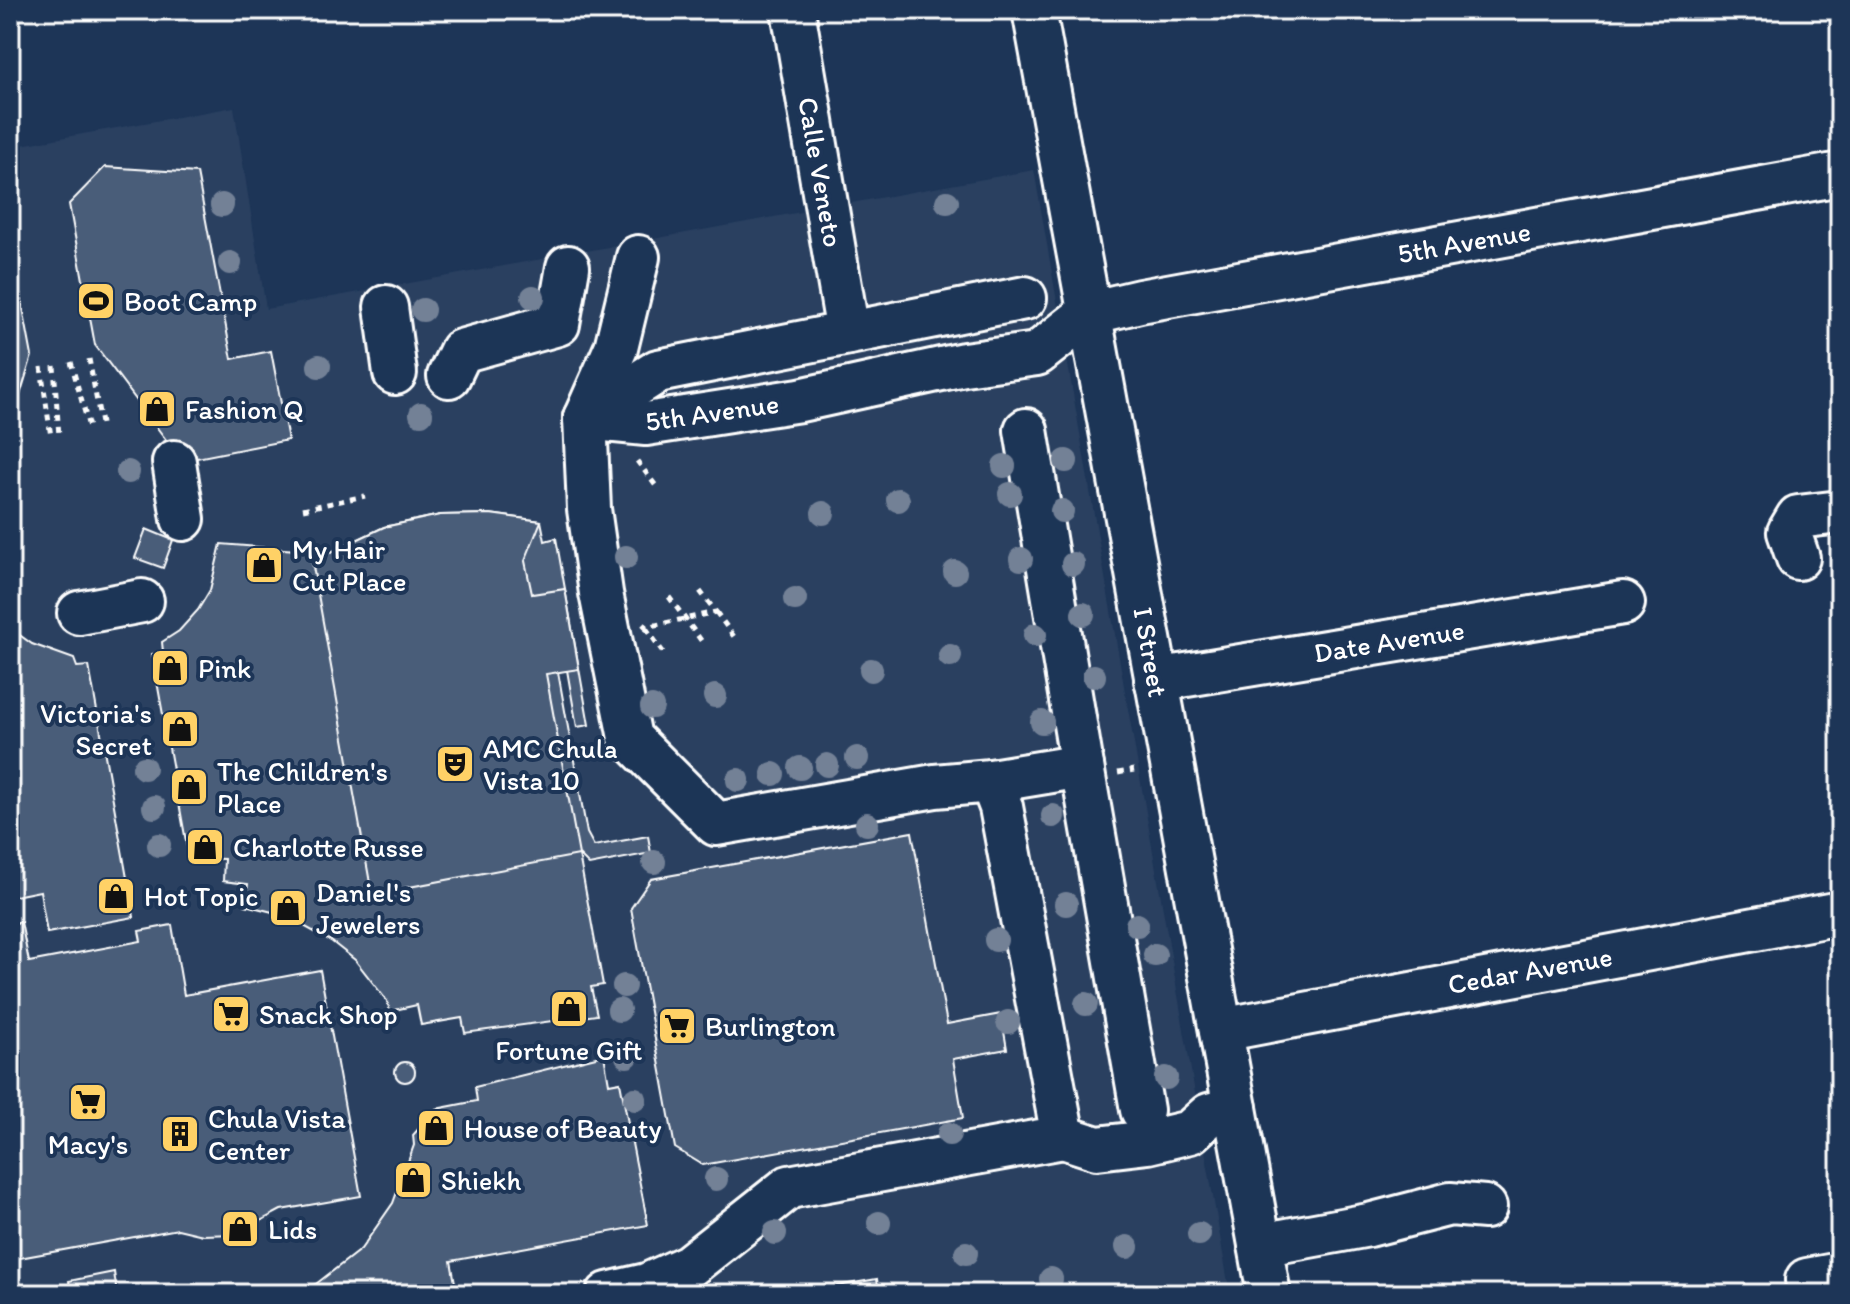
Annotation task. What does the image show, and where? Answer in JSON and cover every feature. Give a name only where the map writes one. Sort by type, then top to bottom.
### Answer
[{"type":"street","name":"Calle Veneto","points":[[793,10],[848,333]]},
{"type":"street","name":"I Street","points":[[1034,10],[1221,1030],[1222,1112],[1260,1245],[1269,1294]]},
{"type":"street","name":"5th Avenue","points":[[585,418],[658,371],[848,333],[1030,298],[1089,313],[1840,174]]},
{"type":"street","points":[[638,257],[616,348],[585,418],[589,509],[601,593],[630,738],[716,824],[935,786],[991,781],[1082,766]]},
{"type":"street","points":[[449,376],[461,351],[558,324],[568,267]]},
{"type":"street","points":[[386,307],[395,373]]},
{"type":"street","name":"5th Avenue","points":[[585,418],[646,424],[800,400],[964,364],[1037,354],[1089,313]]},
{"type":"street","points":[[1026,430],[1142,1110]]},
{"type":"street","points":[[174,462],[183,519]]},
{"type":"street","points":[[1798,558],[1789,532],[1798,517],[1840,512]]},
{"type":"street","points":[[79,613],[142,601]]},
{"type":"street","name":"Date Avenue","points":[[1156,680],[1623,603]]},
{"type":"street","points":[[991,781],[1001,807],[1063,1137]]},
{"type":"street","name":"Cedar Avenue","points":[[1221,1030],[1840,913]]},
{"type":"street","points":[[608,1294],[647,1285],[689,1266],[789,1187],[1063,1137],[1095,1121],[1142,1110],[1183,1105],[1222,1112]]},
{"type":"street","points":[[1063,1137],[1097,1148],[1148,1142],[1190,1132],[1222,1112]]},
{"type":"street","points":[[1260,1245],[1369,1225],[1450,1204],[1485,1207]]},
{"type":"path","points":[[89,359],[102,429]]},
{"type":"path","points":[[71,362],[90,431]]},
{"type":"path","points":[[54,366],[59,436]]},
{"type":"path","points":[[41,367],[51,437]]},
{"type":"path","points":[[637,461],[656,486]]},
{"type":"path","points":[[303,509],[365,496]]},
{"type":"path","points":[[700,591],[735,638]]},
{"type":"path","points":[[669,597],[703,643]]},
{"type":"path","points":[[646,627],[716,612]]},
{"type":"path","points":[[640,620],[663,652]]},
{"type":"shaded area","name":"Chula Vista Center","points":[[234,107],[266,309],[1034,170],[1230,1294],[10,1294],[10,147]]},
{"type":"building","points":[[105,167],[197,173],[232,359],[271,351],[288,440],[182,461],[95,345],[69,204]]},
{"type":"building","points":[[10,239],[32,356],[10,428]]},
{"type":"building","points":[[490,514],[541,521],[545,541],[556,538],[589,725],[577,727],[567,670],[558,672],[587,833],[594,846],[648,836],[651,853],[589,865],[579,855],[603,985],[591,987],[597,1015],[465,1033],[462,1018],[421,1025],[417,1005],[390,1011],[387,1001],[355,960],[331,941],[284,915],[245,905],[248,884],[223,881],[224,859],[189,858],[152,654],[163,652],[162,642],[179,631],[198,610],[210,590],[221,544],[309,551],[312,561],[384,527],[440,515]]},
{"type":"building","name":"AMC Chula Vista 10","points":[[490,514],[541,521],[525,561],[532,594],[565,589],[579,669],[546,674],[579,855],[372,894],[312,561],[384,527],[440,515]]},
{"type":"building","points":[[146,529],[173,540],[163,568],[135,558]]},
{"type":"building","points":[[10,628],[32,644],[74,659],[77,667],[89,666],[134,917],[47,933],[40,891],[10,897]]},
{"type":"building","points":[[912,832],[947,1024],[1001,1014],[1007,1049],[953,1059],[963,1118],[703,1165],[675,1148],[631,908],[651,879]]},
{"type":"building","name":"Chula Vista Center","points":[[21,922],[29,962],[141,941],[139,931],[172,925],[184,995],[320,970],[361,1196],[281,1210],[236,1234],[203,1235],[178,1229],[14,1259],[10,1241],[10,924]]},
{"type":"building","points":[[604,1055],[609,1084],[620,1082],[648,1225],[451,1261],[457,1294],[293,1294],[316,1284],[361,1249],[393,1203],[414,1145],[413,1135],[436,1109],[477,1101],[475,1087]]},
{"type":"building","points":[[401,1062],[409,1062],[415,1072],[409,1082],[401,1082],[395,1076],[395,1068]]},
{"type":"building","points":[[114,1272],[117,1294],[30,1294],[70,1287],[69,1281]]},
{"type":"building","points":[[877,1279],[879,1294],[792,1294]]},
{"type":"place","name":"Boot Camp","points":[[96,301]]},
{"type":"place","name":"Fashion Q","points":[[157,409]]},
{"type":"place","name":"My Hair Cut Place","points":[[264,565]]},
{"type":"place","name":"Pink","points":[[170,668]]},
{"type":"place","name":"Victoria's Secret","points":[[180,729]]},
{"type":"place","name":"AMC Chula Vista 10","points":[[455,764]]},
{"type":"place","name":"The Children's Place","points":[[189,787]]},
{"type":"place","name":"Charlotte Russe","points":[[205,847]]},
{"type":"place","name":"Hot Topic","points":[[116,896]]},
{"type":"place","name":"Daniel's Jewelers","points":[[288,908]]},
{"type":"place","name":"Fortune Gift","points":[[569,1009]]},
{"type":"place","name":"Snack Shop","points":[[231,1014]]},
{"type":"place","name":"Burlington","points":[[677,1026]]},
{"type":"place","name":"Macy's","points":[[88,1102]]},
{"type":"place","name":"House of Beauty","points":[[436,1128]]},
{"type":"place","name":"Chula Vista Center","points":[[180,1134]]},
{"type":"place","name":"Shiekh","points":[[413,1180]]},
{"type":"place","name":"Lids","points":[[240,1229]]}]
